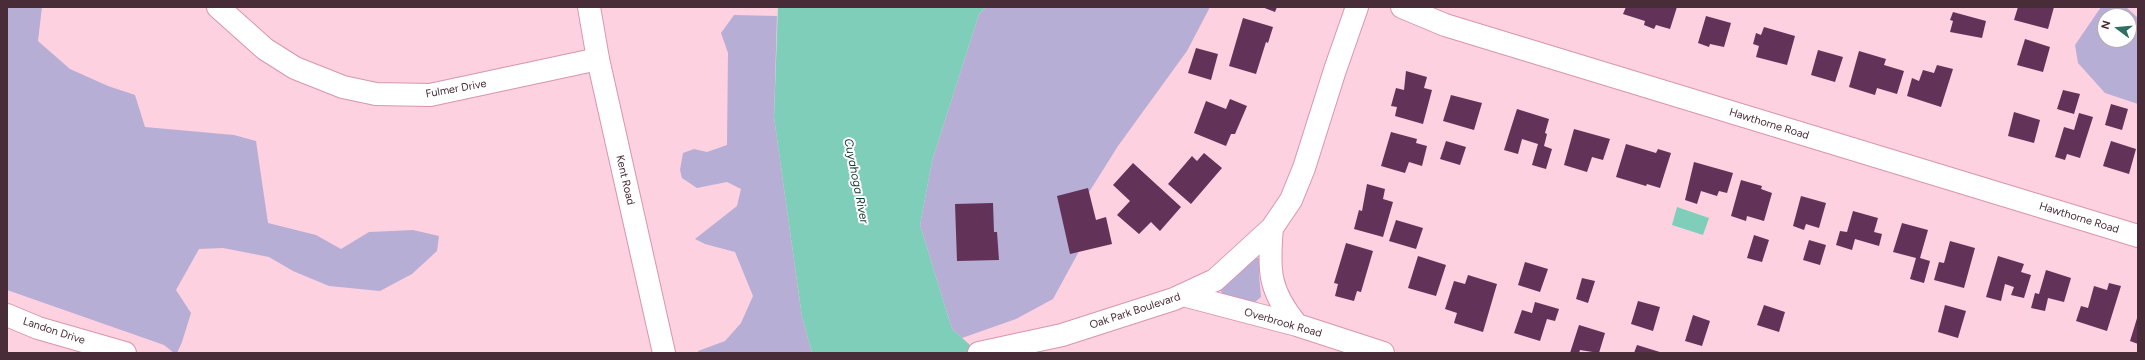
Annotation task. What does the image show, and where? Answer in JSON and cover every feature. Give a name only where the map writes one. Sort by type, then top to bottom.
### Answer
[{"type":"street","name":"Fulmer Drive","points":[[218,7],[265,49],[295,68],[343,87],[376,94],[430,95],[598,59]]},
{"type":"street","name":"Kent Road","points":[[589,7],[598,59],[664,353]]},
{"type":"street","name":"Oak Park Boulevard","points":[[979,353],[1010,346],[1064,344],[1183,295],[1215,280],[1272,228],[1291,200],[1304,168],[1357,7]]},
{"type":"street","name":"Hawthorne Road","points":[[1402,7],[1452,27],[2138,236]]},
{"type":"street","points":[[1272,228],[1270,269],[1274,290],[1286,311],[1297,325]]},
{"type":"street","name":"Overbrook Road","points":[[1183,295],[1297,325],[1383,353]]},
{"type":"street","name":"Landon Drive","points":[[12,323],[38,328],[125,353]]},
{"type":"shaded area","points":[[7,7],[42,7],[38,41],[70,69],[108,86],[135,95],[145,127],[234,135],[256,141],[268,223],[316,235],[341,249],[369,232],[413,230],[439,236],[437,251],[412,274],[380,291],[329,286],[293,271],[269,257],[223,248],[199,249],[176,290],[191,313],[177,353],[174,353],[164,345],[7,290]]},
{"type":"shaded area","points":[[986,7],[1210,7],[1187,51],[1118,146],[1086,197],[1083,244],[1053,299],[1016,319],[962,338],[952,329],[920,225],[932,161],[979,14]]},
{"type":"shaded area","points":[[2101,7],[2127,8],[2100,8]]},
{"type":"shaded area","points":[[2097,13],[2097,48],[2137,48],[2137,17],[2138,18],[2138,104],[2105,93],[2078,63],[2075,45]]},
{"type":"shaded area","points":[[734,15],[777,16],[774,117],[802,317],[812,353],[698,353],[698,351],[725,341],[741,323],[753,296],[735,252],[705,244],[695,239],[737,206],[741,189],[727,182],[697,188],[682,178],[680,170],[683,153],[694,149],[707,152],[727,145],[728,53],[721,33]]},
{"type":"shaded area","points":[[1255,258],[1259,258],[1261,261],[1259,275],[1261,297],[1255,302],[1222,295],[1220,287]]},
{"type":"water","name":"Cuyahoga River","points":[[778,7],[986,7],[979,14],[932,161],[920,225],[952,329],[979,353],[812,353],[802,317],[774,117]]},
{"type":"water","points":[[1677,207],[1709,218],[1703,235],[1672,225]]},
{"type":"building","points":[[1262,7],[1277,7],[1275,12]]},
{"type":"building","points":[[1626,7],[1677,7],[1670,29],[1656,25],[1654,29],[1644,25],[1645,21],[1623,14]]},
{"type":"building","points":[[2018,7],[2054,7],[2048,29],[2014,20]]},
{"type":"building","points":[[1953,12],[1986,21],[1982,38],[1950,32],[1953,21],[1950,20]]},
{"type":"building","points":[[1706,16],[1731,23],[1724,47],[1710,44],[1709,47],[1698,43]]},
{"type":"building","points":[[1243,18],[1273,27],[1268,43],[1266,42],[1256,74],[1229,66]]},
{"type":"building","points":[[1764,27],[1795,36],[1787,65],[1756,57],[1759,46],[1753,44],[1756,33],[1761,35]]},
{"type":"building","points":[[2025,39],[2050,47],[2043,72],[2017,65]]},
{"type":"building","points":[[1196,48],[1218,54],[1211,80],[1188,73]]},
{"type":"building","points":[[1818,50],[1843,57],[1835,82],[1811,75]]},
{"type":"building","points":[[1859,51],[1886,59],[1884,65],[1904,71],[1897,94],[1877,88],[1875,95],[1849,87]]},
{"type":"building","points":[[1937,65],[1953,69],[1941,107],[1907,96],[1912,78],[1919,81],[1923,70],[1934,73]]},
{"type":"building","points":[[1406,71],[1427,77],[1424,88],[1432,90],[1423,124],[1395,116],[1397,107],[1391,106],[1396,88],[1404,90]]},
{"type":"building","points":[[2063,90],[2080,94],[2074,114],[2057,109]]},
{"type":"building","points":[[1451,95],[1482,103],[1474,130],[1443,121]]},
{"type":"building","points":[[1230,99],[1247,106],[1235,134],[1231,134],[1226,146],[1194,133],[1206,101],[1226,109]]},
{"type":"building","points":[[2111,104],[2128,109],[2122,130],[2105,125]]},
{"type":"building","points":[[1517,109],[1549,119],[1545,133],[1547,134],[1544,146],[1552,149],[1546,169],[1532,165],[1538,144],[1522,139],[1518,154],[1504,150]]},
{"type":"building","points":[[2014,112],[2040,120],[2034,143],[2008,136]]},
{"type":"building","points":[[2079,113],[2093,117],[2080,158],[2067,154],[2065,160],[2055,157],[2064,127],[2074,130]]},
{"type":"building","points":[[1574,129],[1610,139],[1603,160],[1592,157],[1587,172],[1564,165]]},
{"type":"building","points":[[1391,132],[1417,139],[1416,143],[1427,146],[1422,166],[1409,162],[1405,173],[1381,166]]},
{"type":"building","points":[[1446,141],[1466,147],[1460,165],[1440,159]]},
{"type":"building","points":[[2111,141],[2136,149],[2129,174],[2103,166]]},
{"type":"building","points":[[1626,144],[1656,153],[1658,149],[1671,153],[1660,188],[1647,184],[1646,186],[1616,177]]},
{"type":"building","points":[[1204,153],[1222,168],[1191,204],[1168,184],[1192,156],[1197,161]]},
{"type":"building","points":[[1694,162],[1733,173],[1727,193],[1719,191],[1717,196],[1701,191],[1697,204],[1685,200]]},
{"type":"building","points":[[1133,163],[1181,207],[1160,231],[1151,222],[1139,234],[1117,215],[1130,201],[1113,185]]},
{"type":"building","points":[[1741,180],[1762,186],[1761,189],[1772,193],[1764,221],[1747,216],[1746,221],[1731,216]]},
{"type":"building","points":[[1367,184],[1385,189],[1383,199],[1393,202],[1383,237],[1354,229],[1359,210],[1362,211]]},
{"type":"building","points":[[1088,188],[1096,220],[1106,217],[1112,244],[1070,254],[1057,196]]},
{"type":"building","points":[[1801,196],[1826,203],[1819,228],[1806,224],[1804,230],[1793,226]]},
{"type":"building","points":[[993,203],[994,232],[997,232],[999,260],[957,261],[955,204]]},
{"type":"building","points":[[1853,211],[1878,218],[1874,232],[1882,234],[1879,246],[1855,239],[1852,250],[1836,245],[1840,231],[1847,232]]},
{"type":"building","points":[[1396,220],[1423,228],[1416,249],[1389,241]]},
{"type":"building","points":[[1902,223],[1928,230],[1920,258],[1930,261],[1924,283],[1910,279],[1916,258],[1893,252]]},
{"type":"building","points":[[1754,235],[1769,240],[1762,262],[1747,258]]},
{"type":"building","points":[[1809,240],[1826,245],[1820,265],[1803,260]]},
{"type":"building","points":[[1950,241],[1975,248],[1964,288],[1934,280],[1939,262],[1944,263]]},
{"type":"building","points":[[1346,243],[1373,251],[1361,292],[1357,291],[1354,301],[1335,296],[1338,284],[1334,283]]},
{"type":"building","points":[[1418,256],[1446,265],[1436,296],[1408,288]]},
{"type":"building","points":[[1998,256],[2024,264],[2021,272],[2031,275],[2024,298],[2011,295],[2014,287],[2005,284],[2001,301],[1986,297]]},
{"type":"building","points":[[1525,262],[1548,269],[1540,292],[1518,285]]},
{"type":"building","points":[[2046,270],[2071,278],[2064,302],[2048,298],[2045,311],[2031,308],[2035,293],[2039,294]]},
{"type":"building","points":[[1468,275],[1497,284],[1483,332],[1454,323],[1457,313],[1445,309],[1454,281],[1465,284]]},
{"type":"building","points":[[1582,278],[1595,281],[1588,303],[1576,299]]},
{"type":"building","points":[[2109,283],[2121,286],[2107,331],[2076,321],[2081,306],[2088,308],[2094,286],[2107,290]]},
{"type":"building","points":[[1638,301],[1660,307],[1653,331],[1631,324]]},
{"type":"building","points":[[1535,302],[1559,309],[1555,321],[1547,319],[1540,341],[1514,333],[1522,310],[1532,313]]},
{"type":"building","points":[[1764,305],[1785,312],[1779,332],[1757,325]]},
{"type":"building","points":[[1945,305],[1966,311],[1958,338],[1938,332]]},
{"type":"building","points":[[1693,315],[1710,321],[1702,346],[1685,341]]},
{"type":"building","points":[[2138,315],[2138,344],[2130,341]]},
{"type":"building","points":[[1579,325],[1605,333],[1599,353],[1580,350],[1579,353],[1570,353]]},
{"type":"building","points":[[1637,345],[1663,353],[1634,353]]}]
